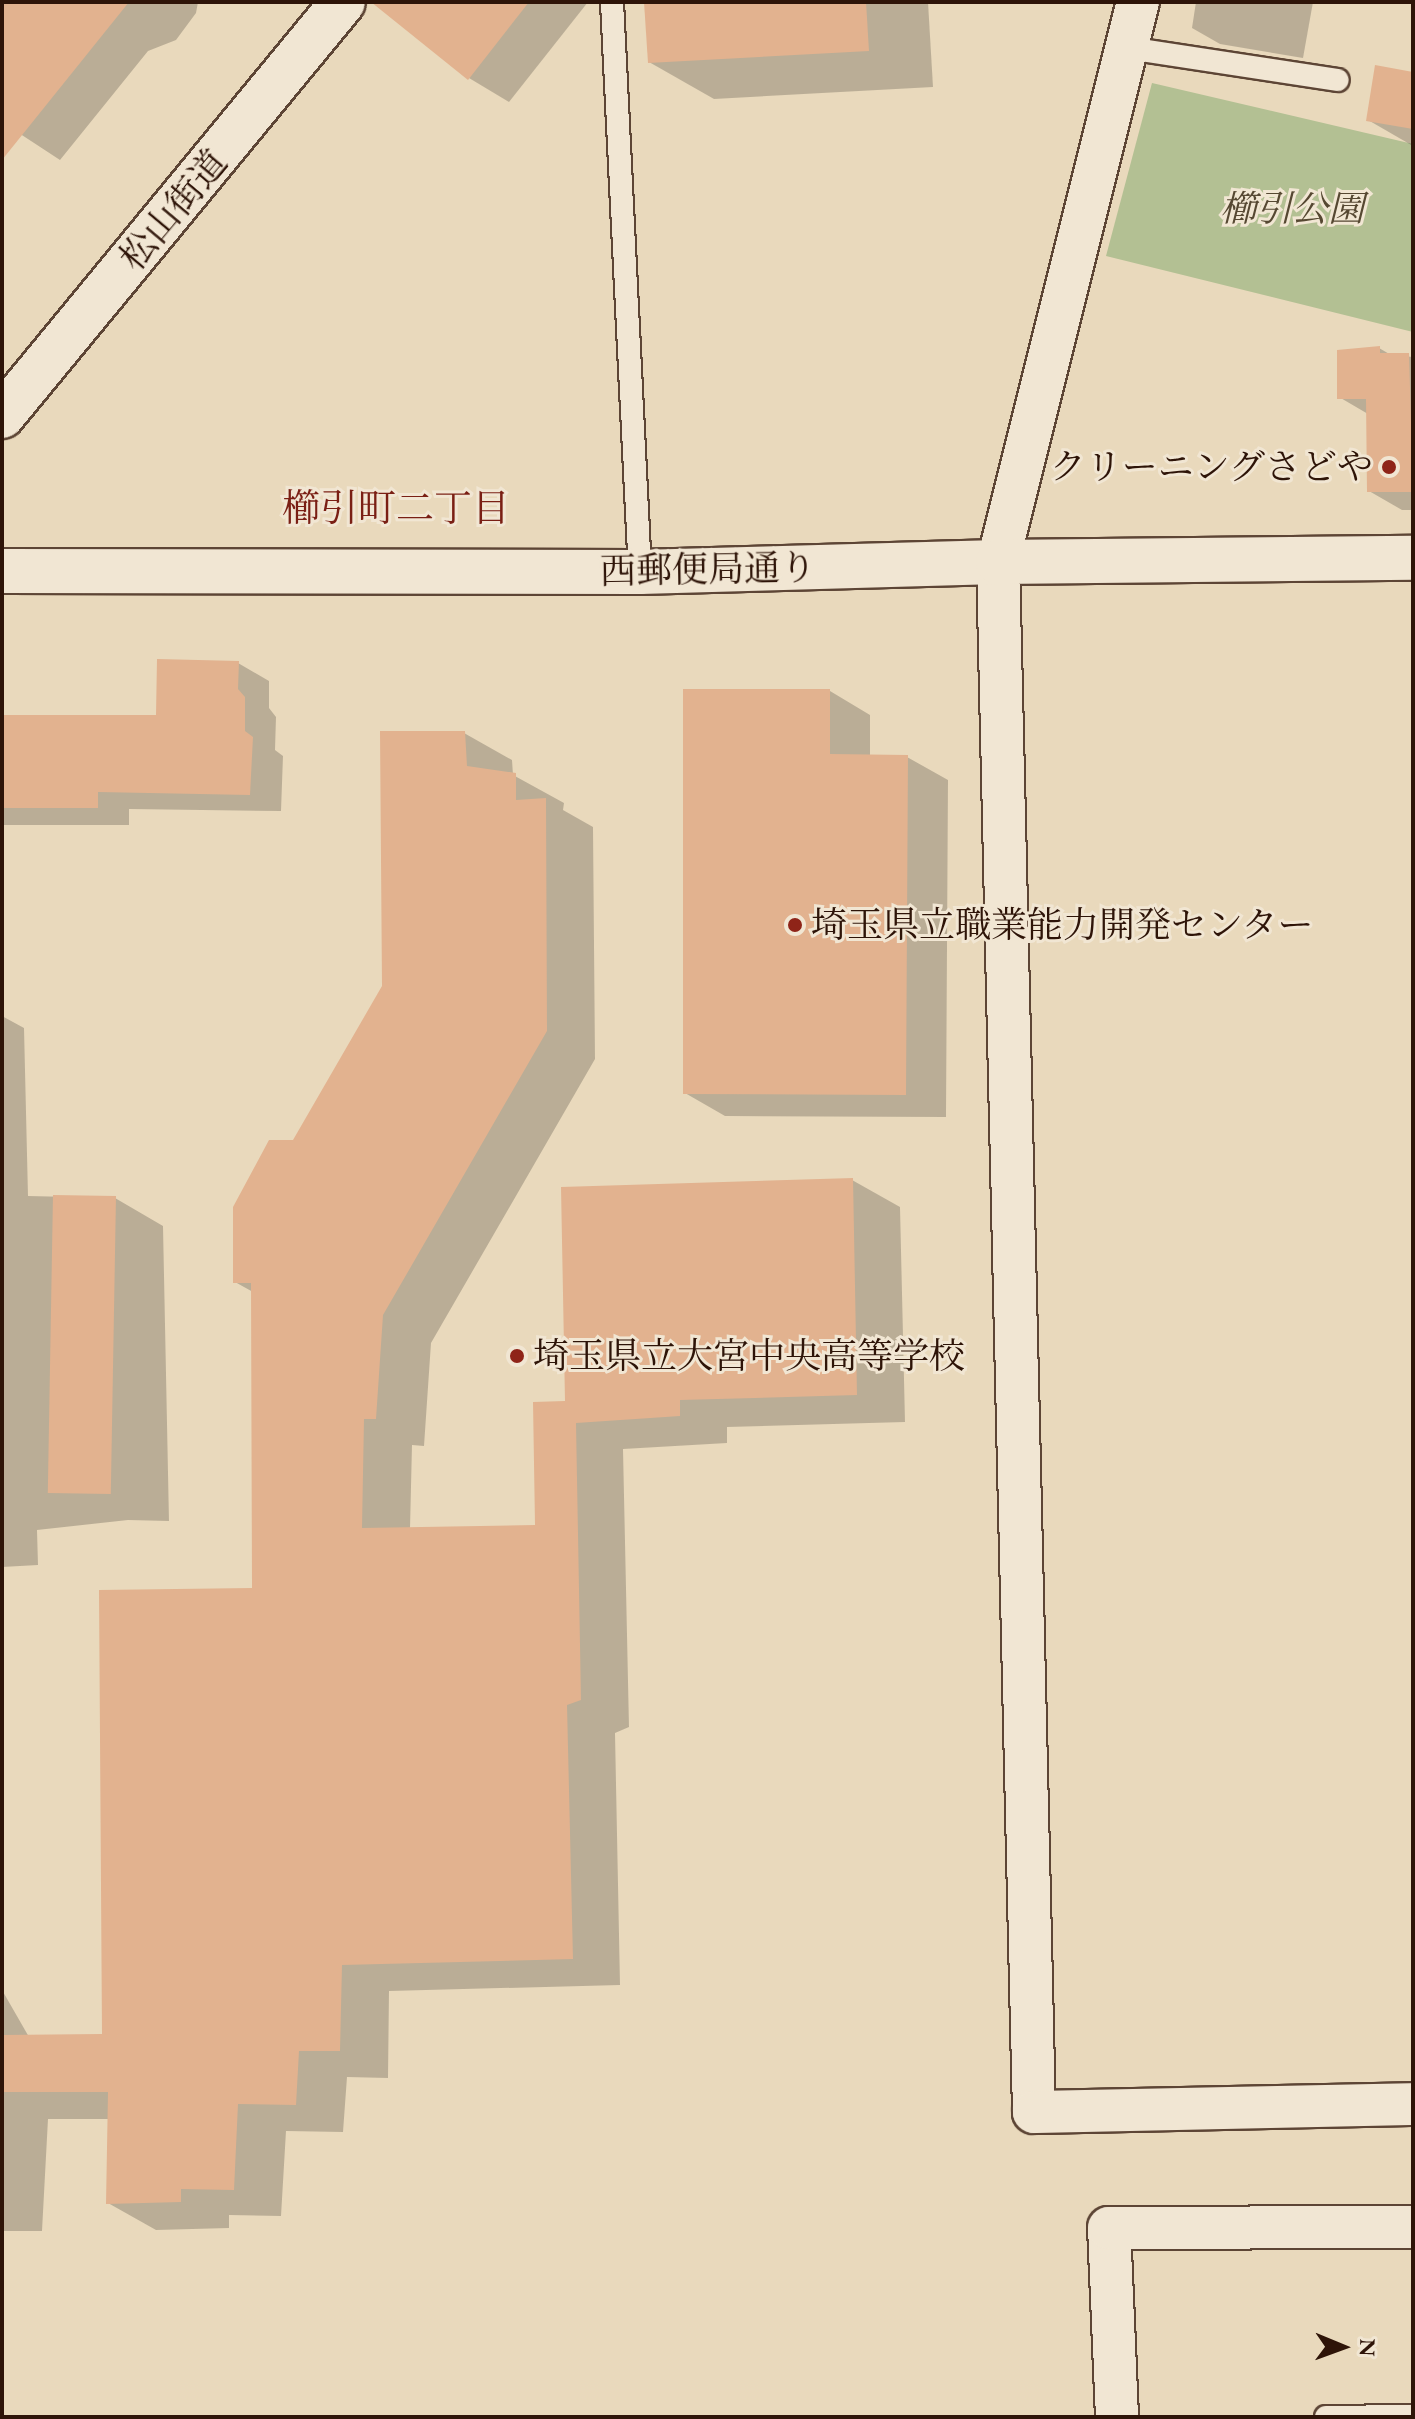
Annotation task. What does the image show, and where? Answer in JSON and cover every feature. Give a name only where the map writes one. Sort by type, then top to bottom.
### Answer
[{"type":"street","name":"松山街道","points":[[2,416],[343,2]]},
{"type":"street","points":[[1138,2],[998,562],[1034,2112],[1413,2104]]},
{"type":"street","name":"西郵便局通り","points":[[2,571],[640,572],[998,562],[1413,558]]},
{"type":"street","points":[[1117,2417],[1109,2228],[1413,2227]]},
{"type":"lane","points":[[612,2],[640,572]]},
{"type":"lane","points":[[1128,48],[1338,80]]},
{"type":"lane","points":[[1326,2417],[1413,2416]]},
{"type":"green space","name":"櫛引公園","points":[[1152,83],[1413,144],[1413,332],[1106,256]]},
{"type":"building","points":[[2,2],[129,2],[2,160]]},
{"type":"building","points":[[371,2],[529,2],[468,80]]},
{"type":"building","points":[[644,2],[866,2],[869,51],[648,63]]},
{"type":"building","points":[[1375,65],[1413,72],[1413,129],[1366,121]]},
{"type":"building","points":[[1380,346],[1380,353],[1409,353],[1413,492],[1367,492],[1366,399],[1337,399],[1337,350]]},
{"type":"building","points":[[157,659],[239,661],[238,689],[245,697],[245,731],[253,737],[250,795],[98,792],[98,808],[2,808],[2,715],[156,715]]},
{"type":"building","name":"埼玉県立職業能力開発センター","points":[[683,689],[830,689],[830,754],[908,755],[906,1095],[683,1094]]},
{"type":"building","points":[[380,731],[465,731],[467,766],[516,773],[516,800],[546,798],[547,1031],[383,1315],[376,1419],[364,1419],[362,1528],[535,1525],[533,1402],[565,1401],[561,1187],[853,1178],[857,1395],[680,1400],[680,1416],[576,1423],[581,1700],[567,1705],[573,1959],[342,1965],[340,2051],[299,2051],[296,2105],[238,2104],[234,2190],[181,2189],[181,2202],[106,2204],[108,2092],[2,2092],[2,2035],[102,2034],[99,1590],[252,1588],[251,1283],[233,1283],[233,1207],[269,1140],[293,1140],[382,986]]},
{"type":"building","points":[[53,1195],[116,1196],[111,1494],[48,1493]]},
{"type":"place","name":"クリーニングさどや","points":[[1389,467]]},
{"type":"place","name":"埼玉県立職業能力開発センター","points":[[795,925]]},
{"type":"place","name":"埼玉県立大宮中央高等学校","points":[[517,1356]]},
{"type":"district","name":"櫛引町二丁目","points":[[396,508]]}]
